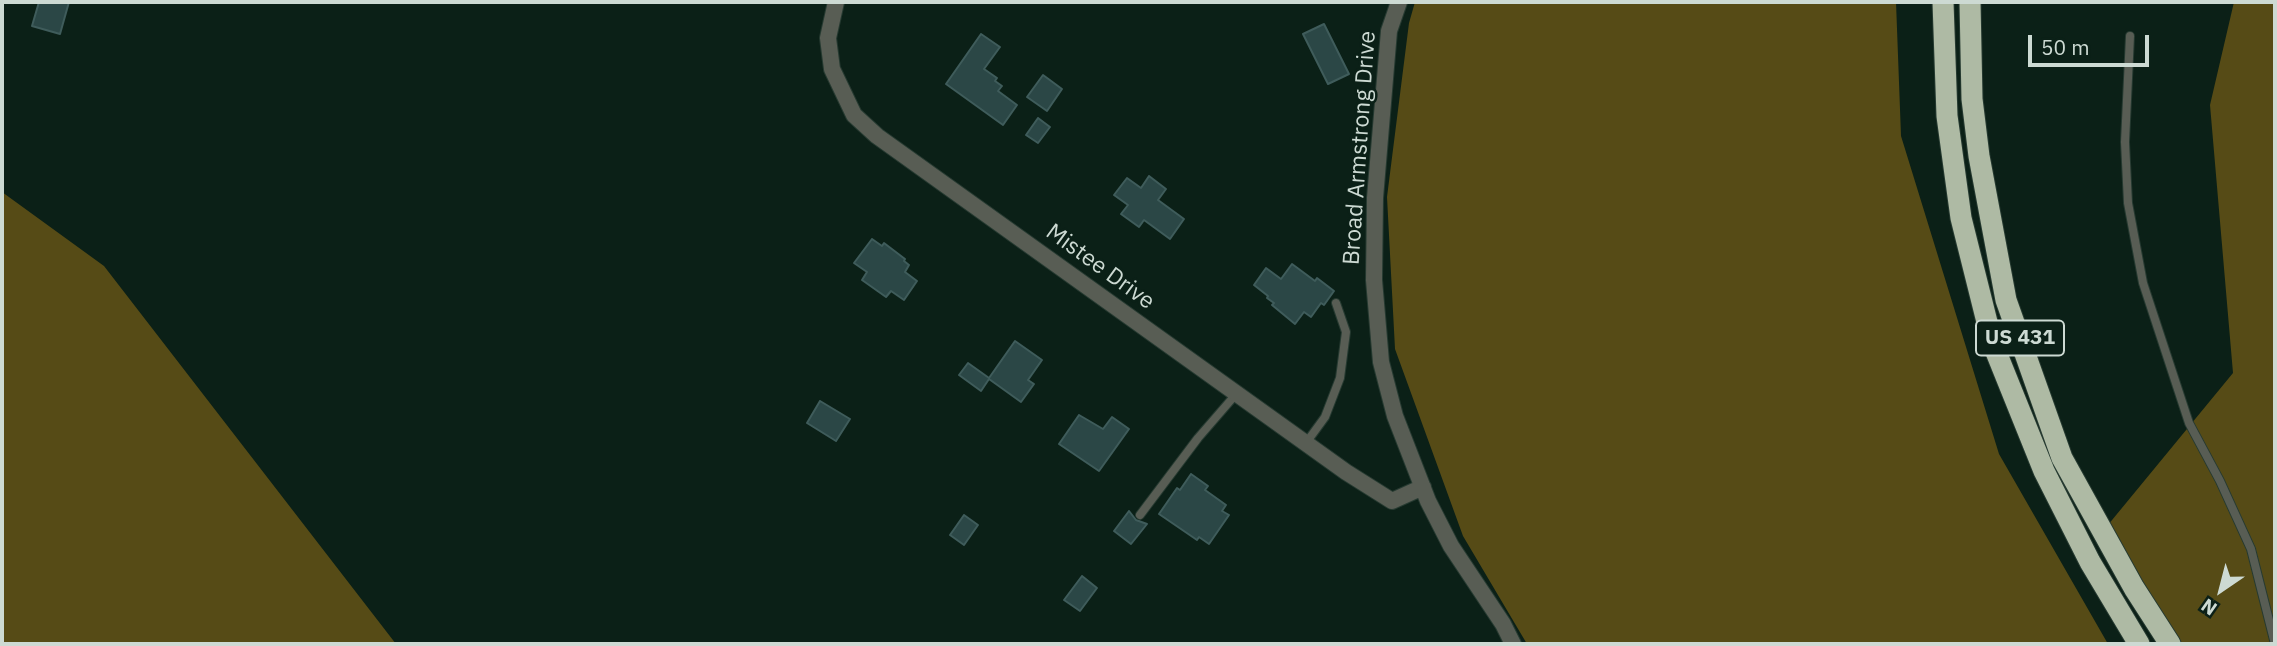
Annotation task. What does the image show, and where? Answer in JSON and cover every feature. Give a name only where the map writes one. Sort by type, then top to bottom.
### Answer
[{"type":"highway","name":"US 431","points":[[1943,2],[1947,116],[1961,218],[1992,342],[2044,471],[2090,562],[2139,644]]},
{"type":"highway","name":"US 431","points":[[1970,2],[1975,122],[2006,300],[2062,457],[2134,588],[2170,644]]},
{"type":"street","name":"Mistee Drive","points":[[836,2],[828,38],[832,69],[854,115],[877,136],[1306,443],[1392,501],[1423,487]]},
{"type":"street","name":"Broad Armstrong Drive","points":[[1399,2],[1389,31],[1375,198],[1374,281],[1381,362],[1395,416],[1423,487],[1451,546],[1503,624],[1513,644]]},
{"type":"lane","points":[[2130,36],[2124,142],[2128,203],[2143,283],[2189,423],[2252,550],[2275,644]]},
{"type":"lane","points":[[1306,443],[1325,417],[1340,378],[1346,332],[1336,303]]},
{"type":"lane","points":[[1140,515],[1198,438],[1237,393]]},
{"type":"shaded area","points":[[1415,2],[1896,2],[1901,136],[1999,454],[2108,644],[1527,644],[1463,536],[1395,349],[1387,197],[1409,23]]},
{"type":"shaded area","points":[[2234,2],[2275,2],[2275,644],[2170,644],[2103,531],[2233,373],[2210,105]]},
{"type":"shaded area","points":[[2,192],[104,266],[396,644],[2,644]]},
{"type":"building","points":[[39,2],[69,2],[60,34],[32,26]]},
{"type":"building","points":[[1324,24],[1349,74],[1328,84],[1303,34]]},
{"type":"building","points":[[981,34],[1000,47],[984,69],[997,78],[995,81],[1002,86],[998,91],[1017,105],[1003,125],[946,84]]},
{"type":"building","points":[[1043,75],[1062,89],[1047,111],[1027,97]]},
{"type":"building","points":[[1038,118],[1050,127],[1038,143],[1026,135]]},
{"type":"building","points":[[1149,176],[1166,189],[1158,200],[1184,219],[1170,239],[1144,220],[1139,227],[1121,214],[1128,205],[1114,195],[1127,178],[1141,188]]},
{"type":"building","points":[[872,239],[882,246],[884,243],[909,265],[905,272],[917,281],[904,300],[891,291],[886,297],[862,280],[867,272],[854,263]]},
{"type":"building","points":[[1292,264],[1334,291],[1311,317],[1304,312],[1295,324],[1254,285],[1266,268],[1281,279]]},
{"type":"building","points":[[1015,341],[1042,360],[1028,380],[1034,384],[1021,402],[989,379],[981,391],[959,375],[968,363],[989,378]]},
{"type":"building","points":[[820,401],[850,419],[836,441],[807,423]]},
{"type":"building","points":[[1079,415],[1103,429],[1112,417],[1129,429],[1099,471],[1059,444]]},
{"type":"building","points":[[1191,474],[1208,486],[1205,490],[1226,505],[1222,511],[1229,515],[1209,544],[1199,537],[1197,540],[1159,514],[1177,488],[1180,490]]},
{"type":"building","points":[[1129,511],[1136,520],[1147,524],[1131,544],[1114,531]]},
{"type":"building","points":[[964,515],[978,525],[964,545],[950,535]]},
{"type":"building","points":[[1082,576],[1097,588],[1080,611],[1064,600]]}]
